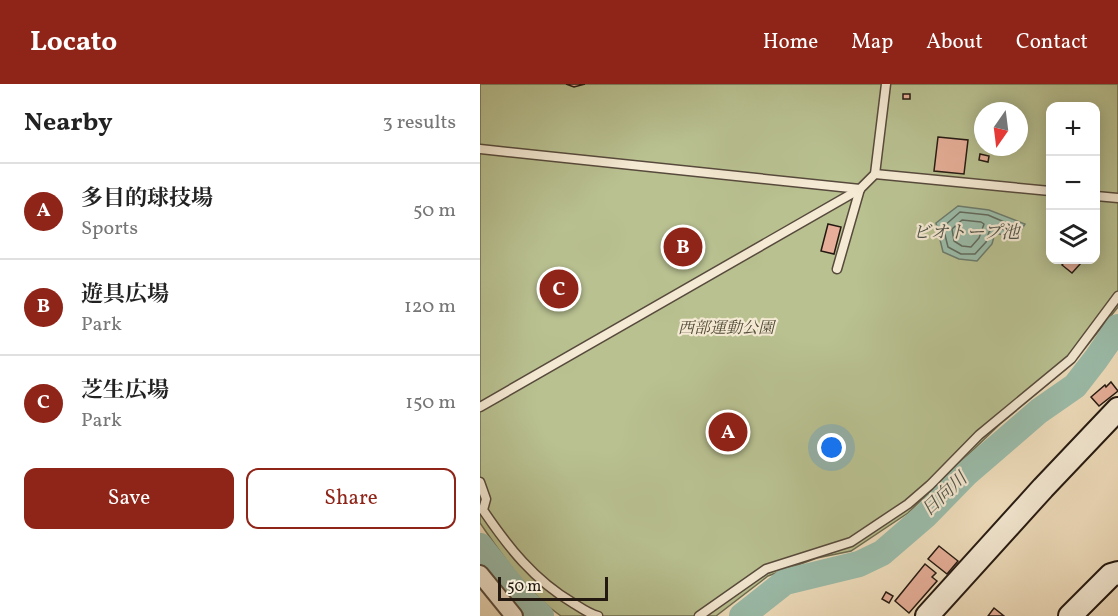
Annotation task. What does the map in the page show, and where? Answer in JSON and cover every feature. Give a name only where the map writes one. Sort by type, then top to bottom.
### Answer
[{"type":"street","points":[[927,616],[1118,409]]},
{"type":"street","points":[[1070,616],[1111,575],[1118,573]]},
{"type":"street","points":[[480,574],[514,616]]},
{"type":"lane","points":[[480,407],[860,189],[875,174],[886,84]]},
{"type":"lane","points":[[480,149],[860,189]]},
{"type":"lane","points":[[875,174],[1046,191]]},
{"type":"lane","points":[[837,269],[860,189]]},
{"type":"lane","points":[[1100,196],[1118,198]]},
{"type":"lane","points":[[699,616],[766,569],[851,542],[908,504],[979,435],[1071,359],[1118,296]]},
{"type":"lane","points":[[480,482],[486,499],[481,508],[510,550],[557,594],[598,616]]},
{"type":"green space","name":"西部運動公園","points":[[480,84],[1118,84],[1118,307],[1073,363],[1000,424],[908,513],[851,551],[817,558],[768,576],[716,616],[561,616],[526,585],[480,523]]},
{"type":"water","name":"ビオトープ池","points":[[958,206],[989,210],[1025,224],[1016,238],[995,233],[992,244],[977,261],[959,259],[943,252],[936,223]]},
{"type":"building","points":[[566,84],[585,84],[574,87]]},
{"type":"building","points":[[903,94],[910,94],[910,99],[903,99]]},
{"type":"building","points":[[938,137],[968,140],[964,174],[934,171]]},
{"type":"building","points":[[980,156],[989,156],[988,162],[979,160]]},
{"type":"building","points":[[828,224],[841,227],[834,254],[821,251]]},
{"type":"building","points":[[1063,264],[1080,264],[1072,273]]},
{"type":"building","points":[[1111,382],[1118,391],[1099,406],[1091,397]]},
{"type":"building","points":[[939,546],[958,561],[947,574],[928,559]]},
{"type":"building","points":[[925,564],[936,573],[932,577],[937,581],[909,613],[895,601]]},
{"type":"building","points":[[886,592],[893,596],[889,603],[882,599]]},
{"type":"building","points":[[994,608],[1004,616],[988,616]]},
{"type":"waterway","name":"日向川","points":[[742,616],[785,582],[859,564],[882,553],[925,516],[966,474],[1039,411],[1075,386],[1118,327]]},
{"type":"waterway","name":"日向川","points":[[480,546],[522,599],[541,616]]},
{"type":"place","name":"遊具広場","points":[[683,247]]},
{"type":"place","name":"芝生広場","points":[[559,289]]},
{"type":"place","name":"多目的球技場","points":[[728,432]]}]
